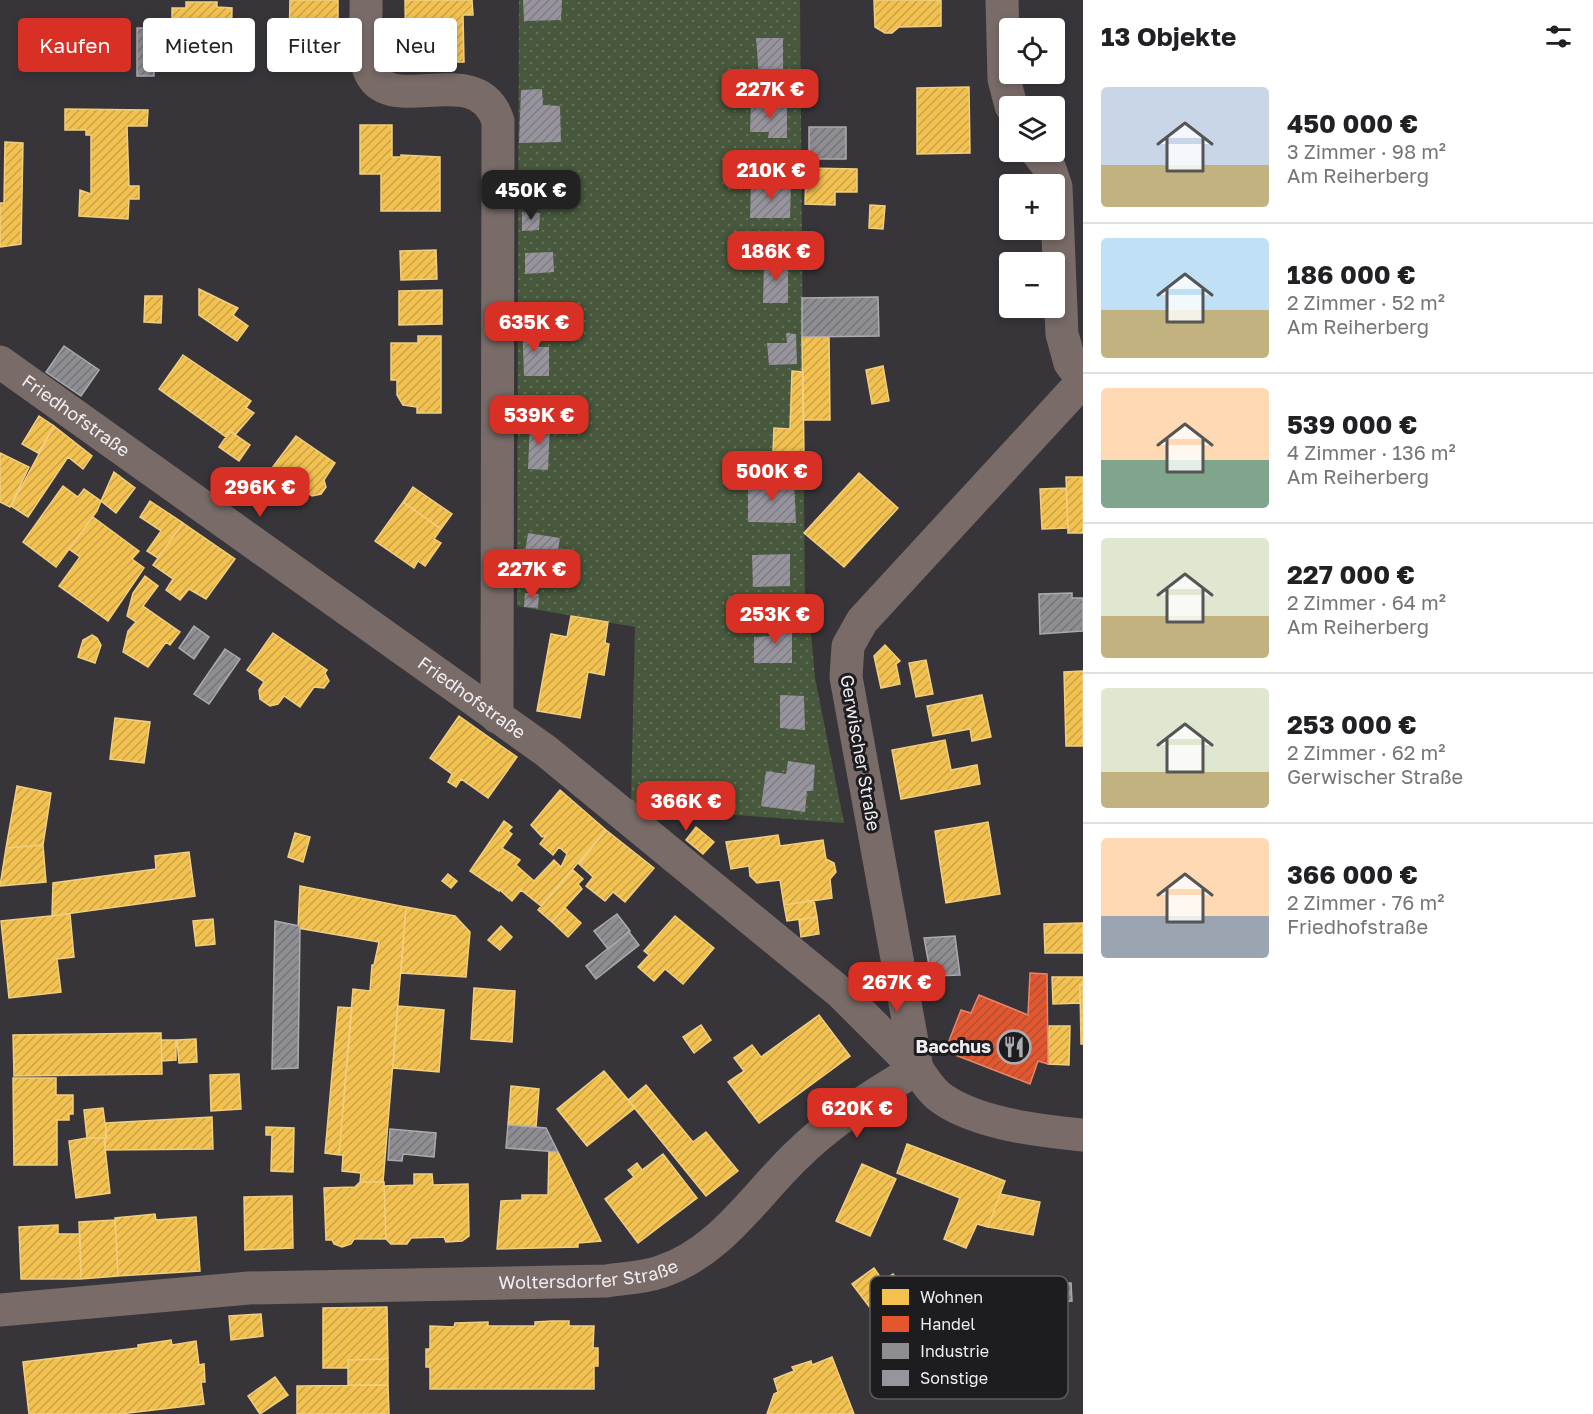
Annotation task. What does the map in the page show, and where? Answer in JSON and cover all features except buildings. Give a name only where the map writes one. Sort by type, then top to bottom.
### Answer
[{"type":"street","points":[[366,0],[367,63],[379,85],[393,91],[472,91],[492,107],[498,121],[497,717]]},
{"type":"street","points":[[1002,0],[1004,79],[1008,96]]},
{"type":"street","points":[[1045,162],[1050,169],[1056,187],[1062,334],[1070,363],[1083,381]]},
{"type":"street","name":"Friedhofstraße","points":[[0,362],[546,751],[841,993],[917,1069]]},
{"type":"street","name":"Gerwischer Straße","points":[[917,1069],[846,677],[848,646],[861,621],[1083,381]]},
{"type":"street","points":[[917,1069],[934,1093],[959,1107],[1035,1130],[1083,1135]]},
{"type":"street","name":"Woltersdorfer Straße","points":[[0,1311],[249,1288],[606,1281],[659,1273],[703,1251],[726,1231],[796,1156],[849,1112],[917,1069]]},
{"type":"street","points":[[0,1305],[0,1311]]},
{"type":"green space","points":[[519,0],[800,0],[805,609],[809,610],[815,678],[844,823],[669,810],[631,803],[635,627],[517,606]]},
{"type":"place","name":"Bacchus","points":[[1014,1047]]}]
